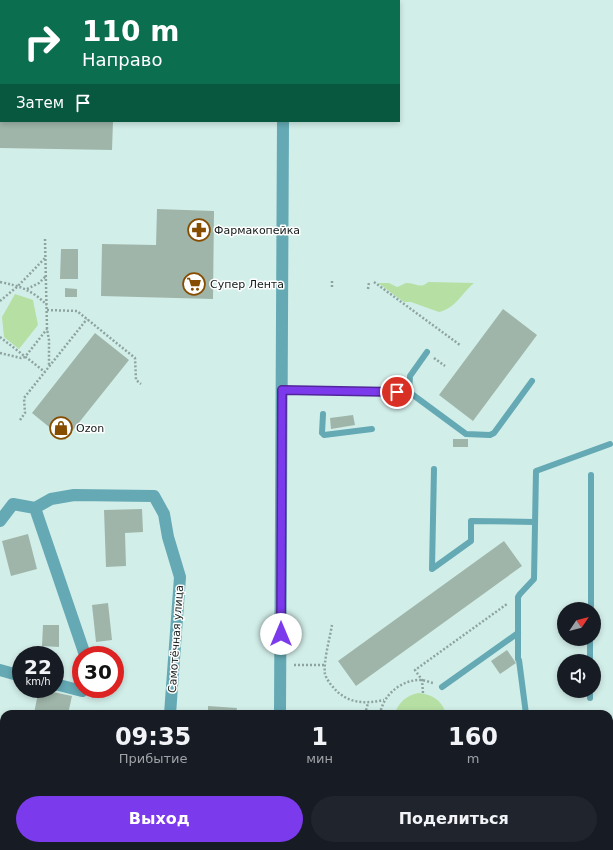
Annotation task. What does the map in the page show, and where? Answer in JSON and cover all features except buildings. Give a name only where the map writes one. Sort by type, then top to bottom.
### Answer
[{"type":"street","points":[[280,710],[283,122]]},
{"type":"street","name":"Самотёчная улица","points":[[35,508],[51,499],[74,495],[154,496],[164,514],[168,537],[180,577],[170,710]]},
{"type":"street","points":[[0,521],[13,504],[35,508],[82,646]]},
{"type":"street","points":[[0,670],[12,673]]},
{"type":"lane","points":[[409,392],[410,376],[427,352]]},
{"type":"lane","points":[[282,390],[409,392],[466,434],[490,435],[494,433],[532,381]]},
{"type":"lane","points":[[323,414],[322,433],[324,435],[372,429]]},
{"type":"lane","points":[[525,710],[518,660],[518,602],[520,594],[534,579],[536,471],[610,444]]},
{"type":"lane","points":[[434,469],[432,569],[471,541],[471,521],[535,522]]},
{"type":"lane","points":[[591,602],[592,475]]},
{"type":"lane","points":[[442,687],[518,633]]},
{"type":"path","points":[[45,239],[49,366]]},
{"type":"path","points":[[0,301],[18,286],[46,257]]},
{"type":"path","points":[[27,290],[39,283],[46,275]]},
{"type":"path","points":[[332,281],[332,289]]},
{"type":"path","points":[[0,282],[18,286],[27,290],[37,295],[47,305]]},
{"type":"path","points":[[368,289],[369,282]]},
{"type":"path","points":[[374,282],[460,345]]},
{"type":"path","points":[[47,310],[77,311],[135,358],[136,380],[141,384]]},
{"type":"path","points":[[20,420],[25,413],[24,398],[87,319]]},
{"type":"path","points":[[0,354],[21,358],[25,357],[47,329]]},
{"type":"path","points":[[1,337],[44,372]]},
{"type":"path","points":[[423,693],[422,680],[415,670],[509,602],[518,602]]},
{"type":"path","points":[[332,625],[325,665],[325,675],[331,686],[338,693],[358,703],[384,700]]},
{"type":"path","points":[[281,665],[325,665]]},
{"type":"path","points":[[381,710],[384,700],[399,686],[410,681],[422,680],[442,687]]},
{"type":"path","points":[[366,710],[368,703]]},
{"type":"green space","points":[[428,282],[474,283],[454,304],[439,312],[411,302],[404,302],[378,283],[389,283],[397,287],[406,283],[420,286]]},
{"type":"green space","points":[[15,294],[33,300],[38,325],[19,349],[4,337],[2,317]]},
{"type":"green space","points":[[418,693],[432,696],[439,701],[444,710],[397,710],[404,700]]},
{"type":"place","name":"Фармакопейка","points":[[199,230]]},
{"type":"place","name":"Супер Лента","points":[[194,284]]},
{"type":"place","name":"Ozon","points":[[61,428]]},
{"type":"route","points":[[281,634],[282,390],[397,392]]}]
